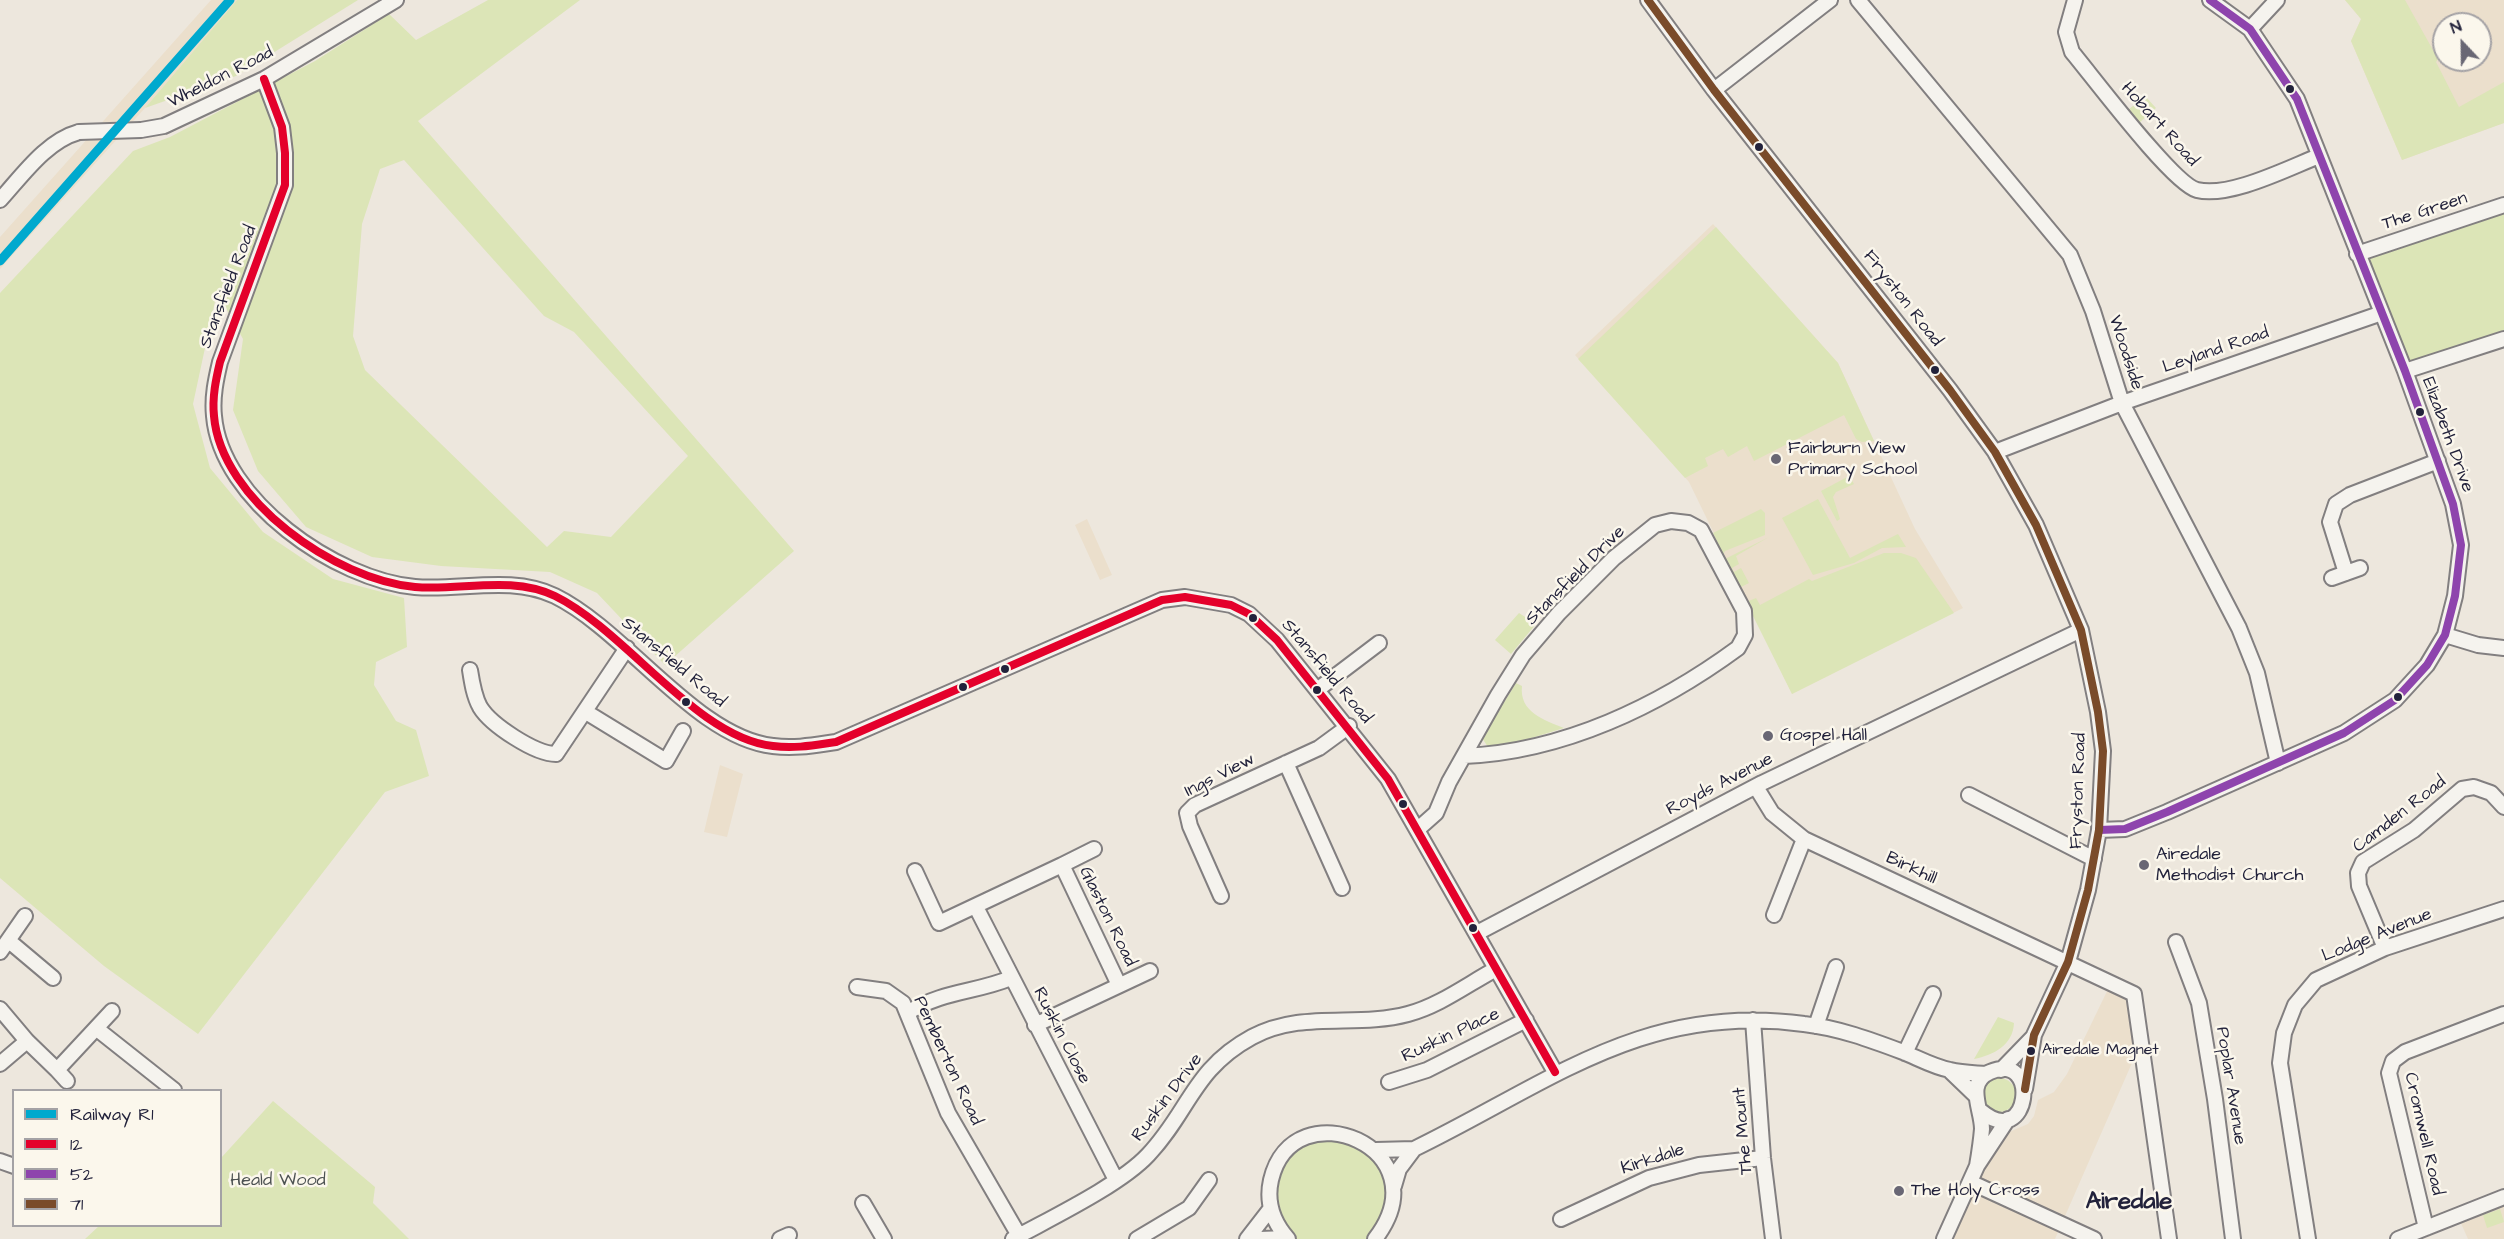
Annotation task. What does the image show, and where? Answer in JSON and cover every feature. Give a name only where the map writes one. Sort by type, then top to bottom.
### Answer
[{"type":"street","name":"Wheldon Road","points":[[0,200],[48,149],[69,135],[79,132],[141,130],[164,126],[264,79],[396,0]]},
{"type":"street","name":"Fryston Road","points":[[1648,0],[1714,90],[1943,381],[1995,452],[2036,525],[2081,630],[2098,712],[2103,751],[2099,830],[2094,859],[2068,962],[2034,1035],[2023,1106],[2008,1119],[1977,1166],[1944,1239]]},
{"type":"street","points":[[1714,90],[1830,0]]},
{"type":"street","name":"Woodside","points":[[1858,0],[2070,255],[2093,311],[2122,403],[2239,628],[2257,673],[2278,763]]},
{"type":"street","name":"Hobart Road","points":[[2075,0],[2066,32],[2072,52],[2173,173],[2196,190],[2220,191],[2319,156]]},
{"type":"street","name":"Elizabeth Drive","points":[[2099,830],[2126,829],[2278,763],[2344,733],[2395,700],[2427,665],[2445,634],[2455,596],[2461,545],[2453,504],[2405,371],[2297,99],[2250,29],[2210,0]]},
{"type":"street","points":[[2250,29],[2277,0]]},
{"type":"street","name":"Stansfield Road","points":[[264,79],[282,127],[285,184],[220,362],[214,388],[213,416],[231,470],[255,500],[292,532],[339,565],[377,581],[416,587],[524,587],[554,596],[580,612],[627,648],[705,717],[745,739],[771,746],[800,748],[836,742],[1162,600],[1185,597],[1214,600],[1249,614],[1277,640],[1348,726],[1388,779],[1555,1072]]},
{"type":"street","name":"The Green","points":[[2357,254],[2504,205]]},
{"type":"street","name":"Leyland Road","points":[[1995,452],[2122,403],[2382,313]]},
{"type":"street","points":[[2405,371],[2504,339]]},
{"type":"street","points":[[2346,573],[2330,522],[2336,504],[2350,495],[2438,461]]},
{"type":"street","name":"Stansfield Drive","points":[[1418,829],[1437,813],[1464,756],[1523,655],[1559,613],[1614,558],[1655,525],[1671,521],[1688,523],[1701,530],[1744,611],[1746,635],[1738,648],[1657,698],[1577,735],[1501,755],[1464,756]]},
{"type":"street","points":[[2332,578],[2360,568]]},
{"type":"street","name":"Royds Avenue","points":[[1477,933],[1756,787],[2081,630]]},
{"type":"street","points":[[2445,634],[2478,645],[2504,648]]},
{"type":"street","points":[[1317,690],[1379,643]]},
{"type":"street","points":[[470,670],[475,697],[482,710],[506,732],[545,754],[556,754],[627,648]]},
{"type":"street","points":[[586,712],[666,761],[683,731]]},
{"type":"street","name":"Ings View","points":[[1221,896],[1190,826],[1187,813],[1195,805],[1319,747],[1348,726]]},
{"type":"street","points":[[1286,763],[1342,888]]},
{"type":"street","name":"Birkhill","points":[[1756,787],[1772,813],[1804,839],[2134,994],[2169,1239]]},
{"type":"street","name":"Camden Road","points":[[2385,948],[2359,886],[2358,873],[2362,862],[2414,830],[2462,789],[2474,787],[2491,793],[2504,807]]},
{"type":"street","name":"Fryston Road","points":[[1970,795],[2094,859]]},
{"type":"street","points":[[1773,915],[1804,839]]},
{"type":"street","name":"Glaston Road","points":[[915,871],[939,923],[1094,849]]},
{"type":"street","name":"Glaston Road","points":[[1062,865],[1119,985]]},
{"type":"street","name":"Ruskin Close","points":[[976,907],[1116,1180]]},
{"type":"street","name":"Lodge Avenue","points":[[2308,1239],[2280,1063],[2284,1033],[2295,1005],[2316,980],[2385,948],[2504,909]]},
{"type":"street","points":[[25,916],[4,946],[53,978]]},
{"type":"street","name":"Poplar Avenue","points":[[2176,942],[2199,1003],[2234,1239]]},
{"type":"street","points":[[1816,1026],[1836,967]]},
{"type":"street","name":"Ruskin Drive","points":[[1018,1238],[1131,1171],[1149,1155],[1209,1069],[1252,1037],[1299,1022],[1409,1014],[1429,1006],[1496,969]]},
{"type":"street","name":"Glaston Road","points":[[1035,1025],[1150,971]]},
{"type":"street","points":[[907,1013],[928,1000],[1011,978]]},
{"type":"street","name":"Pemberton Road","points":[[857,987],[886,991],[903,1003],[948,1113],[1018,1238]]},
{"type":"street","points":[[1905,1053],[1933,994]]},
{"type":"street","points":[[0,1009],[67,1082]]},
{"type":"street","points":[[57,1070],[112,1011]]},
{"type":"street","name":"Cromwell Road","points":[[2426,1228],[2389,1073],[2393,1061],[2405,1052],[2504,1014]]},
{"type":"street","name":"Ruskin Place","points":[[1389,1082],[1427,1070],[1526,1020]]},
{"type":"street","points":[[1375,1239],[1386,1224],[1393,1206],[1394,1186],[1399,1169],[1414,1149],[1555,1072],[1621,1043],[1679,1027],[1753,1020],[1816,1026],[1853,1033],[1950,1070],[1986,1074],[2001,1070],[2018,1077],[2025,1089]]},
{"type":"street","name":"The Mount","points":[[1753,1020],[1763,1158],[1773,1239]]},
{"type":"street","points":[[97,1029],[173,1089]]},
{"type":"street","name":"Fryston Road","points":[[2001,1070],[2034,1035]]},
{"type":"street","points":[[0,1064],[27,1041]]},
{"type":"street","points":[[1950,1070],[1975,1095]]},
{"type":"street","points":[[1975,1095],[1977,1086],[1986,1074]]},
{"type":"street","name":"Fryston Road","points":[[1975,1095],[1981,1111],[1977,1166]]},
{"type":"street","points":[[1981,1111],[1992,1118],[2008,1119]]},
{"type":"street","points":[[1287,1238],[1280,1230],[1271,1208],[1269,1190],[1277,1164],[1285,1153],[1307,1137],[1321,1133],[1341,1133],[1360,1139],[1376,1150],[1388,1167],[1394,1186]]},
{"type":"street","points":[[1376,1150],[1414,1149]]},
{"type":"street","name":"Kirkdale","points":[[1561,1219],[1649,1178],[1699,1165],[1763,1158]]},
{"type":"street","points":[[1137,1239],[1189,1208],[1209,1180]]},
{"type":"street","points":[[1970,1182],[2094,1239]]},
{"type":"street","points":[[2398,1239],[2504,1197]]},
{"type":"street","points":[[863,1203],[884,1239]]},
{"type":"street","points":[[1247,1239],[1258,1228],[1271,1208]]},
{"type":"street","points":[[1260,1239],[1287,1238]]},
{"type":"shaded area","points":[[211,0],[237,0],[145,108],[0,269],[0,237]]},
{"type":"shaded area","points":[[2345,0],[2504,0],[2504,123],[2402,160],[2351,41],[2361,19]]},
{"type":"shaded area","name":"Fairburn View Primary School","points":[[1713,224],[1838,363],[1915,529],[1963,608],[1792,694],[1689,482],[1575,355]]},
{"type":"shaded area","points":[[1087,519],[1112,575],[1100,580],[1075,525]]},
{"type":"shaded area","points":[[720,765],[743,774],[727,837],[704,832]]},
{"type":"shaded area","points":[[2111,983],[2134,994],[2142,1040],[2055,1239],[1944,1239],[1997,1137],[2028,1124],[2034,1116],[2038,1100],[2054,1092],[2067,1074]]},
{"type":"shaded area","points":[[2504,1206],[2504,1239],[2468,1239],[2460,1221]]},
{"type":"green space","points":[[237,0],[358,0],[236,76],[145,108]]},
{"type":"green space","points":[[488,0],[580,0],[418,121],[794,551],[665,665],[597,593],[550,572],[441,566],[372,557],[306,527],[258,471],[233,410],[243,339],[217,292],[193,404],[210,468],[263,532],[333,579],[404,598],[407,647],[376,662],[374,685],[396,721],[416,730],[429,776],[385,792],[198,1034],[104,966],[0,878],[0,293],[133,151],[170,137],[315,61],[389,14],[416,40]],"holes":[[[404,160],[544,316],[574,332],[688,456],[611,537],[564,531],[547,547],[365,370],[353,336],[362,224],[380,169]]]},
{"type":"green space","points":[[2345,0],[2405,0],[2432,48],[2432,72],[2441,72],[2459,107],[2504,82],[2504,123],[2402,160],[2351,41],[2361,19]]},
{"type":"green space","points":[[2145,96],[2156,108],[2139,123],[2128,110]]},
{"type":"green space","points":[[2504,204],[2504,337],[2405,371],[2357,254]]},
{"type":"green space","points":[[1716,227],[1838,363],[1874,441],[1862,442],[1856,439],[1844,415],[1754,461],[1747,446],[1728,457],[1723,449],[1705,458],[1708,466],[1685,478],[1578,359]]},
{"type":"green space","points":[[1849,476],[1854,484],[1836,492],[1833,497],[1840,519],[1837,521],[1821,491]]},
{"type":"green space","points":[[1818,499],[1850,558],[1898,534],[1906,547],[1882,548],[1854,563],[1813,575],[1782,518]]},
{"type":"green space","points":[[1761,509],[1765,513],[1765,535],[1725,551],[1723,555],[1713,533]]},
{"type":"green space","points":[[1769,537],[1736,556],[1739,564],[1732,568],[1734,572],[1741,568],[1749,583],[1739,588],[1725,559]]},
{"type":"green space","points":[[1884,553],[1901,553],[1916,558],[1954,613],[1792,694],[1746,602],[1756,598],[1760,605],[1809,579],[1812,581]]},
{"type":"green space","points":[[1519,613],[1536,624],[1511,654],[1495,640]]},
{"type":"green space","points":[[1516,683],[1522,686],[1524,702],[1534,714],[1564,728],[1496,749],[1488,747],[1482,738]]},
{"type":"green space","points":[[1998,1017],[2014,1023],[2010,1037],[1995,1052],[1974,1059]]},
{"type":"green space","points":[[1999,1078],[2011,1083],[2016,1095],[2011,1107],[1999,1112],[1987,1107],[1982,1095],[1987,1083]]},
{"type":"green space","name":"Heald Wood","points":[[273,1101],[375,1187],[373,1203],[409,1239],[85,1239],[98,1227],[222,1227],[222,1157]]},
{"type":"green space","points":[[1333,1138],[1365,1148],[1381,1168],[1386,1194],[1382,1219],[1366,1239],[1296,1239],[1280,1216],[1276,1188],[1279,1175],[1284,1163],[1294,1152],[1306,1144]]},
{"type":"green space","points":[[2500,1209],[2504,1222],[2487,1228],[2483,1215]]},
{"type":"railway","points":[[0,261],[230,0]]},
{"type":"rail line","name":"R1","points":[[0,261],[230,0]]},
{"type":"transit line","name":"71","points":[[1648,0],[1714,90],[1950,390],[1995,452],[2036,525],[2081,630],[2098,712],[2103,751],[2099,830],[2088,890],[2068,962],[2034,1035],[2025,1089]]},
{"type":"transit line","name":"52","points":[[2099,830],[2125,829],[2167,812],[2344,733],[2395,700],[2427,665],[2445,635],[2455,596],[2461,545],[2453,504],[2405,371],[2297,99],[2250,29],[2210,0]]},
{"type":"transit line","name":"12","points":[[264,79],[282,127],[285,185],[220,362],[215,388],[214,416],[221,447],[237,477],[260,505],[288,530],[319,552],[351,569],[384,581],[432,588],[521,586],[555,596],[582,612],[689,704],[717,724],[745,739],[781,747],[836,742],[1162,600],[1185,597],[1231,605],[1249,614],[1277,640],[1388,779],[1555,1072]]},
{"type":"place","name":"Fairburn View Primary School","points":[[1776,459]]},
{"type":"place","name":"Gospel Hall","points":[[1768,736]]},
{"type":"place","name":"Airedale Methodist Church","points":[[2144,865]]},
{"type":"place","name":"Airedale Magnet","points":[[2031,1051]]},
{"type":"place","name":"The Holy Cross","points":[[1899,1191]]},
{"type":"district","name":"Airedale","points":[[2129,1203]]}]
